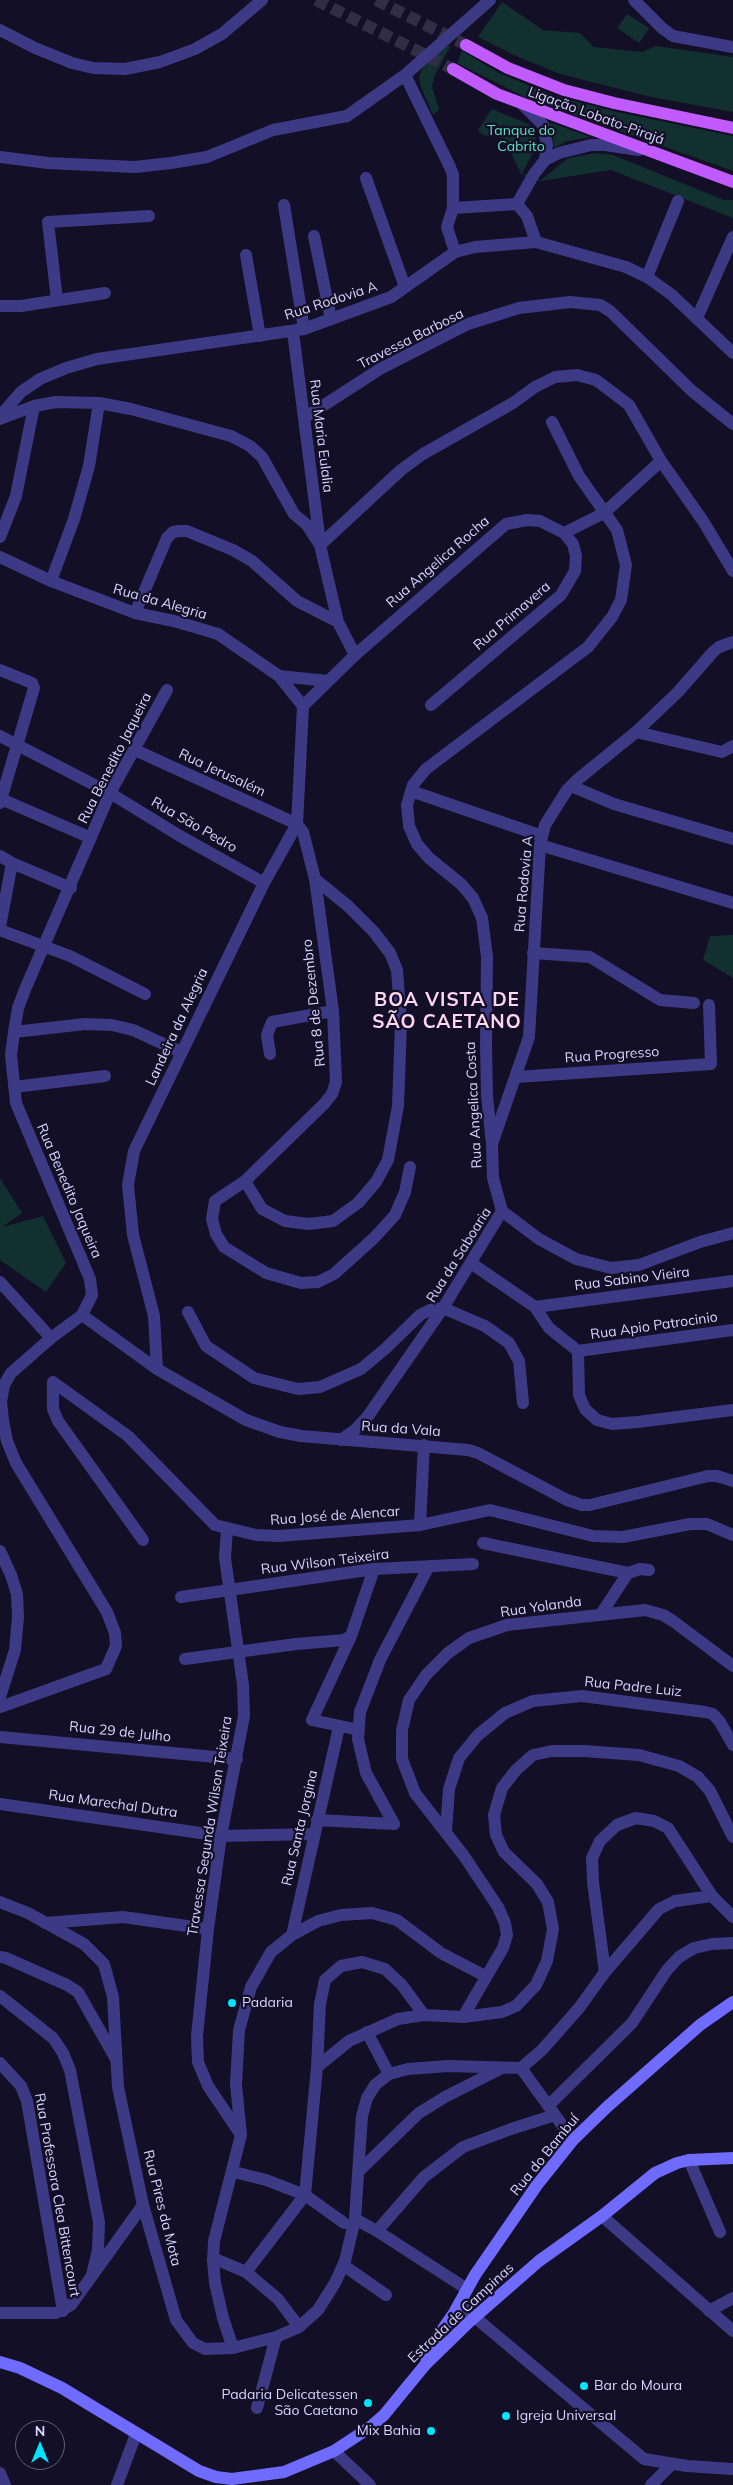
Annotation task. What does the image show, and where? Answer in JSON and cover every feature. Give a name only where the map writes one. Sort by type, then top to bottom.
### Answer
[{"type":"main road","name":"Ligação Lobato-Pirajá","points":[[466,45],[508,68],[564,90],[614,103],[733,128]]},
{"type":"main road","name":"Ligação Lobato-Pirajá","points":[[453,69],[497,94],[733,182]]},
{"type":"main road","name":"Rua do Bambuí","points":[[425,2365],[430,2346],[467,2289],[537,2185],[573,2140],[607,2107],[700,2025],[733,2002]]},
{"type":"main road","name":"Estrada de Campinas","points":[[0,2362],[20,2368],[62,2388],[199,2472],[217,2481],[284,2472],[334,2451],[370,2428],[384,2415],[425,2365],[474,2318],[539,2261],[602,2216],[655,2173],[677,2162],[732,2158]]},
{"type":"street","points":[[0,30],[35,48],[72,63],[93,68],[125,69],[160,62],[195,49],[222,34],[262,0]]},
{"type":"street","points":[[0,157],[48,163],[135,167],[207,157],[273,130],[347,116],[405,75],[490,0]]},
{"type":"street","points":[[634,0],[662,28],[674,36],[733,47]]},
{"type":"street","points":[[405,75],[453,175],[454,208],[447,227],[456,252]]},
{"type":"street","points":[[522,104],[543,124],[547,145],[545,160]]},
{"type":"street","points":[[516,204],[545,160],[568,149],[591,145],[606,145],[652,153]]},
{"type":"street","points":[[366,178],[405,287]]},
{"type":"street","points":[[647,276],[678,201]]},
{"type":"street","points":[[454,208],[516,204]]},
{"type":"street","points":[[516,204],[527,216],[536,242]]},
{"type":"street","name":"Rua Maria Eulalia","points":[[284,205],[298,330],[304,418],[320,545]]},
{"type":"street","points":[[57,300],[48,222],[149,216]]},
{"type":"street","points":[[314,236],[331,319]]},
{"type":"street","points":[[697,318],[733,237]]},
{"type":"street","name":"Rua Rodovia A","points":[[0,417],[21,392],[40,379],[82,363],[298,330],[382,301],[456,252],[476,247],[536,242],[604,260],[647,276],[672,295],[733,353]]},
{"type":"street","points":[[246,255],[260,336]]},
{"type":"street","points":[[0,306],[21,306],[105,292]]},
{"type":"street","name":"Travessa Barbosa","points":[[304,418],[380,369],[468,324],[520,308],[570,302],[600,305],[610,311],[692,391],[733,424]]},
{"type":"street","points":[[320,545],[401,470],[423,454],[555,377],[577,375],[596,380],[611,389],[629,405],[661,461],[703,521],[733,571]]},
{"type":"street","points":[[0,417],[34,406],[56,402],[99,403],[131,409],[231,436],[250,446],[262,457],[294,514],[307,525],[320,545],[338,622],[354,654]]},
{"type":"street","points":[[52,581],[74,519],[89,466],[99,403]]},
{"type":"street","points":[[0,537],[16,496],[34,406]]},
{"type":"street","points":[[552,422],[579,476],[617,530],[626,565],[621,600],[612,617],[588,647],[426,769],[412,788],[541,841],[733,903]]},
{"type":"street","points":[[564,533],[604,513],[661,461]]},
{"type":"street","name":"Rua Angelica Rocha","points":[[304,706],[354,654],[506,524],[527,520],[540,521],[564,533]]},
{"type":"street","points":[[135,613],[167,538],[173,532],[187,531],[246,557],[297,602],[338,622]]},
{"type":"street","name":"Rua Primavera","points":[[431,705],[561,595],[575,571],[576,556],[573,544],[564,533]]},
{"type":"street","name":"Rua da Alegria","points":[[0,557],[52,581],[135,613],[180,622],[218,634],[278,676],[304,706]]},
{"type":"street","name":"Rua Rodovia A","points":[[492,1144],[529,1036],[541,841],[545,825],[571,786],[636,732],[678,692],[713,652],[719,647],[733,642]]},
{"type":"street","points":[[0,670],[34,685],[18,744],[4,777],[1,801],[91,838]]},
{"type":"street","name":"Rua da Alegria","points":[[278,676],[328,681]]},
{"type":"street","name":"Rua Benedito Jaqueira","points":[[82,1315],[92,1295],[90,1279],[16,1103],[11,1055],[14,1032],[18,1008],[71,888],[110,793],[167,690]]},
{"type":"street","name":"Landeira da Alegria","points":[[157,1370],[154,1316],[133,1235],[128,1185],[134,1151],[264,882],[297,824],[304,706]]},
{"type":"street","points":[[636,732],[722,752],[733,746]]},
{"type":"street","name":"Rua São Pedro","points":[[0,736],[110,793],[180,836],[264,882]]},
{"type":"street","name":"Rua Jerusalém","points":[[135,750],[297,824]]},
{"type":"street","points":[[571,786],[614,804],[733,839]]},
{"type":"street","name":"Rua Angelica Costa","points":[[412,788],[407,805],[409,826],[417,844],[428,858],[460,884],[473,898],[482,918],[487,957],[487,1096],[493,1178],[502,1211]]},
{"type":"street","name":"Rua 8 de Dezembro","points":[[297,824],[303,832],[315,879],[332,1011],[337,1067],[336,1082],[332,1094],[324,1104],[245,1182],[216,1201],[212,1219],[216,1234],[224,1247],[266,1273],[301,1283],[318,1282],[334,1274],[374,1238],[395,1215],[405,1192],[410,1168]]},
{"type":"street","points":[[0,856],[71,888]]},
{"type":"street","points":[[12,863],[1,912],[0,928],[95,968],[145,994]]},
{"type":"street","points":[[245,1182],[262,1209],[285,1221],[309,1224],[332,1221],[358,1203],[376,1182],[388,1160],[398,1106],[401,1024],[396,970],[390,953],[374,932],[348,906],[315,879]]},
{"type":"street","points":[[533,953],[590,957],[660,1000],[694,1003]]},
{"type":"street","name":"Rua Progresso","points":[[516,1077],[711,1064],[709,1005]]},
{"type":"street","points":[[270,1054],[266,1034],[272,1022],[332,1011]]},
{"type":"street","points":[[14,1032],[86,1024],[112,1025],[133,1030],[182,1052]]},
{"type":"street","points":[[14,1087],[105,1076]]},
{"type":"street","name":"Rua da Saboaria","points":[[341,1440],[355,1430],[368,1416],[444,1308],[502,1211],[539,1239],[576,1259],[611,1268],[639,1265],[700,1242],[733,1233]]},
{"type":"street","name":"Rua Apio Patrocinio","points":[[471,1263],[535,1307],[549,1328],[578,1352],[733,1330]]},
{"type":"street","name":"Rua Sabino Vieira","points":[[535,1307],[733,1281]]},
{"type":"street","points":[[0,1282],[51,1338]]},
{"type":"street","points":[[188,1312],[206,1346],[254,1378],[298,1389],[320,1387],[361,1369],[385,1350],[420,1315],[430,1310],[444,1308],[485,1326],[510,1344],[519,1361],[523,1403]]},
{"type":"street","points":[[0,1707],[106,1669],[116,1646],[115,1632],[110,1618],[16,1463],[7,1441],[1,1402],[2,1384],[11,1373],[51,1338],[82,1315]]},
{"type":"street","name":"Rua da Vala","points":[[82,1315],[157,1370],[262,1427],[301,1436],[424,1445],[478,1453],[567,1500],[582,1505],[590,1505],[708,1476],[717,1476],[733,1481]]},
{"type":"street","name":"Rua Apio Patrocinio","points":[[578,1352],[579,1395],[586,1409],[597,1420],[612,1424],[733,1410]]},
{"type":"street","points":[[143,1540],[58,1421],[53,1409],[53,1382],[128,1436],[223,1531]]},
{"type":"street","points":[[420,1525],[424,1445]]},
{"type":"street","name":"Rua José de Alencar","points":[[223,1531],[279,1536],[420,1525],[490,1510],[593,1536],[623,1537],[690,1524],[707,1524],[733,1535]]},
{"type":"street","name":"Travessa Segunda Wilson Teixeira","points":[[223,1531],[225,1558],[239,1650],[244,1716],[221,1836],[208,1929],[197,2036],[198,2062],[208,2086],[241,2136]]},
{"type":"street","points":[[483,1543],[628,1573],[640,1569],[649,1570]]},
{"type":"street","points":[[0,1697],[15,1650],[18,1617],[17,1594],[1,1554]]},
{"type":"street","name":"Rua Wilson Teixeira","points":[[181,1597],[374,1569],[473,1564]]},
{"type":"street","points":[[317,1820],[394,1824],[366,1773],[358,1739],[360,1712],[370,1683],[429,1566]]},
{"type":"street","points":[[359,1730],[339,1728],[312,1720],[351,1636],[374,1569]]},
{"type":"street","points":[[601,1614],[628,1573]]},
{"type":"street","name":"Rua Yolanda","points":[[463,2017],[485,1976],[503,1948],[507,1935],[505,1923],[498,1907],[446,1831],[415,1793],[402,1759],[402,1730],[409,1700],[426,1675],[448,1653],[469,1638],[507,1625],[645,1610],[663,1614],[733,1666]]},
{"type":"street","points":[[185,1659],[239,1650],[337,1642],[351,1636]]},
{"type":"street","name":"Rua Padre Luiz","points":[[446,1831],[449,1788],[459,1758],[478,1735],[505,1714],[533,1701],[582,1696],[686,1707],[713,1714],[733,1745]]},
{"type":"street","name":"Rua Santa Jorgina","points":[[292,1935],[339,1728]]},
{"type":"street","name":"Rua 29 de Julho","points":[[0,1737],[237,1759]]},
{"type":"street","points":[[317,2067],[349,2041],[398,2019],[424,2015],[463,2017],[502,2012],[516,2006],[536,1985],[547,1960],[553,1929],[548,1902],[537,1884],[504,1852],[496,1835],[494,1815],[502,1788],[516,1770],[533,1755],[552,1751],[584,1751],[639,1756],[679,1766],[698,1776],[710,1791],[733,1837]]},
{"type":"street","name":"Rua Marechal Dutra","points":[[0,1804],[221,1836],[314,1834]]},
{"type":"street","points":[[605,1972],[593,1882],[592,1858],[600,1841],[617,1825],[636,1818],[654,1821],[668,1828],[712,1896],[730,1910]]},
{"type":"street","points":[[367,2032],[389,2074],[408,2069],[448,2066],[521,2068],[542,2050],[579,2008],[605,1972],[659,1909],[675,1901],[712,1896]]},
{"type":"street","name":"Rua Pires da Mota","points":[[0,1902],[84,1944],[104,1964],[113,1997],[118,2087],[143,2205],[176,2320],[184,2334],[193,2343],[205,2348],[232,2348],[276,2336],[299,2327],[318,2310],[343,2265],[358,2172],[360,2134],[367,2098],[375,2085],[389,2074]]},
{"type":"street","points":[[232,2348],[223,2318],[213,2258],[214,2241],[234,2172],[241,2136],[236,2084],[239,2030],[251,1987],[271,1952],[292,1935],[318,1921],[341,1915],[372,1913],[397,1920],[441,1953],[485,1976]]},
{"type":"street","points":[[45,1923],[123,1917],[208,1929]]},
{"type":"street","points":[[377,2231],[424,2177],[462,2148],[511,2129],[552,2110],[632,2023],[667,1970],[678,1957],[694,1948],[712,1944],[733,1943]]},
{"type":"street","points":[[0,1957],[67,1984],[78,1992],[116,2059]]},
{"type":"street","points":[[246,2272],[305,2195],[317,2067],[320,2004],[325,1980],[341,1966],[362,1962],[384,1968],[402,1985],[424,2015]]},
{"type":"street","points":[[1,1998],[53,2038],[64,2053],[70,2070],[99,2222],[98,2250],[92,2279]]},
{"type":"street","name":"Rua Professora Clea Bittencourt","points":[[0,2063],[21,2086],[27,2101],[64,2311]]},
{"type":"street","points":[[358,2172],[419,2113],[445,2097],[501,2068]]},
{"type":"street","points":[[521,2068],[573,2140]]},
{"type":"street","points":[[689,2160],[720,2232]]},
{"type":"street","points":[[234,2172],[266,2180],[305,2195],[349,2221],[377,2231],[467,2289]]},
{"type":"street","points":[[0,2313],[45,2314],[64,2311],[71,2306],[143,2205]]},
{"type":"street","points":[[602,2216],[733,2331]]},
{"type":"street","points":[[213,2258],[246,2272],[278,2299],[299,2327]]},
{"type":"street","points":[[343,2265],[386,2296]]},
{"type":"street","points":[[709,2311],[733,2298]]},
{"type":"street","points":[[459,2304],[644,2459],[672,2464],[733,2469]]},
{"type":"street","points":[[257,2408],[276,2336]]},
{"type":"street","points":[[117,2485],[136,2434]]},
{"type":"street","points":[[334,2451],[370,2485]]},
{"type":"street","points":[[651,2485],[672,2464]]},
{"type":"street","points":[[0,2473],[5,2485]]},
{"type":"green space","points":[[502,2],[543,30],[580,33],[594,47],[642,52],[656,46],[733,57],[733,112],[651,97],[560,74],[516,56],[478,37]]},
{"type":"green space","points":[[627,14],[649,28],[639,43],[617,28]]},
{"type":"green space","points":[[446,45],[450,47],[434,77],[432,86],[439,110],[433,115],[419,78],[422,69]]},
{"type":"green space","points":[[462,51],[499,73],[555,96],[617,112],[733,136],[733,171],[527,98],[457,63]]},
{"type":"green space","name":"Tanque do Cabrito","points":[[492,109],[528,124],[534,129],[537,146],[522,173],[541,180],[568,158],[596,153],[613,155],[724,200],[733,200],[733,218],[611,170],[540,181],[521,174],[504,138],[483,135],[478,130]]},
{"type":"green space","points":[[548,122],[591,137],[567,141],[554,148],[552,131]]},
{"type":"green space","points":[[733,935],[733,978],[703,960],[710,936]]},
{"type":"green space","points":[[0,1178],[22,1213],[2,1227],[43,1216],[66,1263],[46,1292],[0,1260]]},
{"type":"tunnel","points":[[316,0],[453,69]]},
{"type":"tunnel","points":[[376,0],[466,45]]},
{"type":"place","name":"Padaria","points":[[232,2003]]},
{"type":"place","name":"Bar do Moura","points":[[584,2386]]},
{"type":"place","name":"Padaria Delicatessen São Caetano","points":[[368,2403]]},
{"type":"place","name":"Igreja Universal","points":[[506,2416]]},
{"type":"place","name":"Mix Bahia","points":[[431,2431]]},
{"type":"district","name":"BOA VISTA DE SÃO CAETANO","points":[[447,1011]]}]
